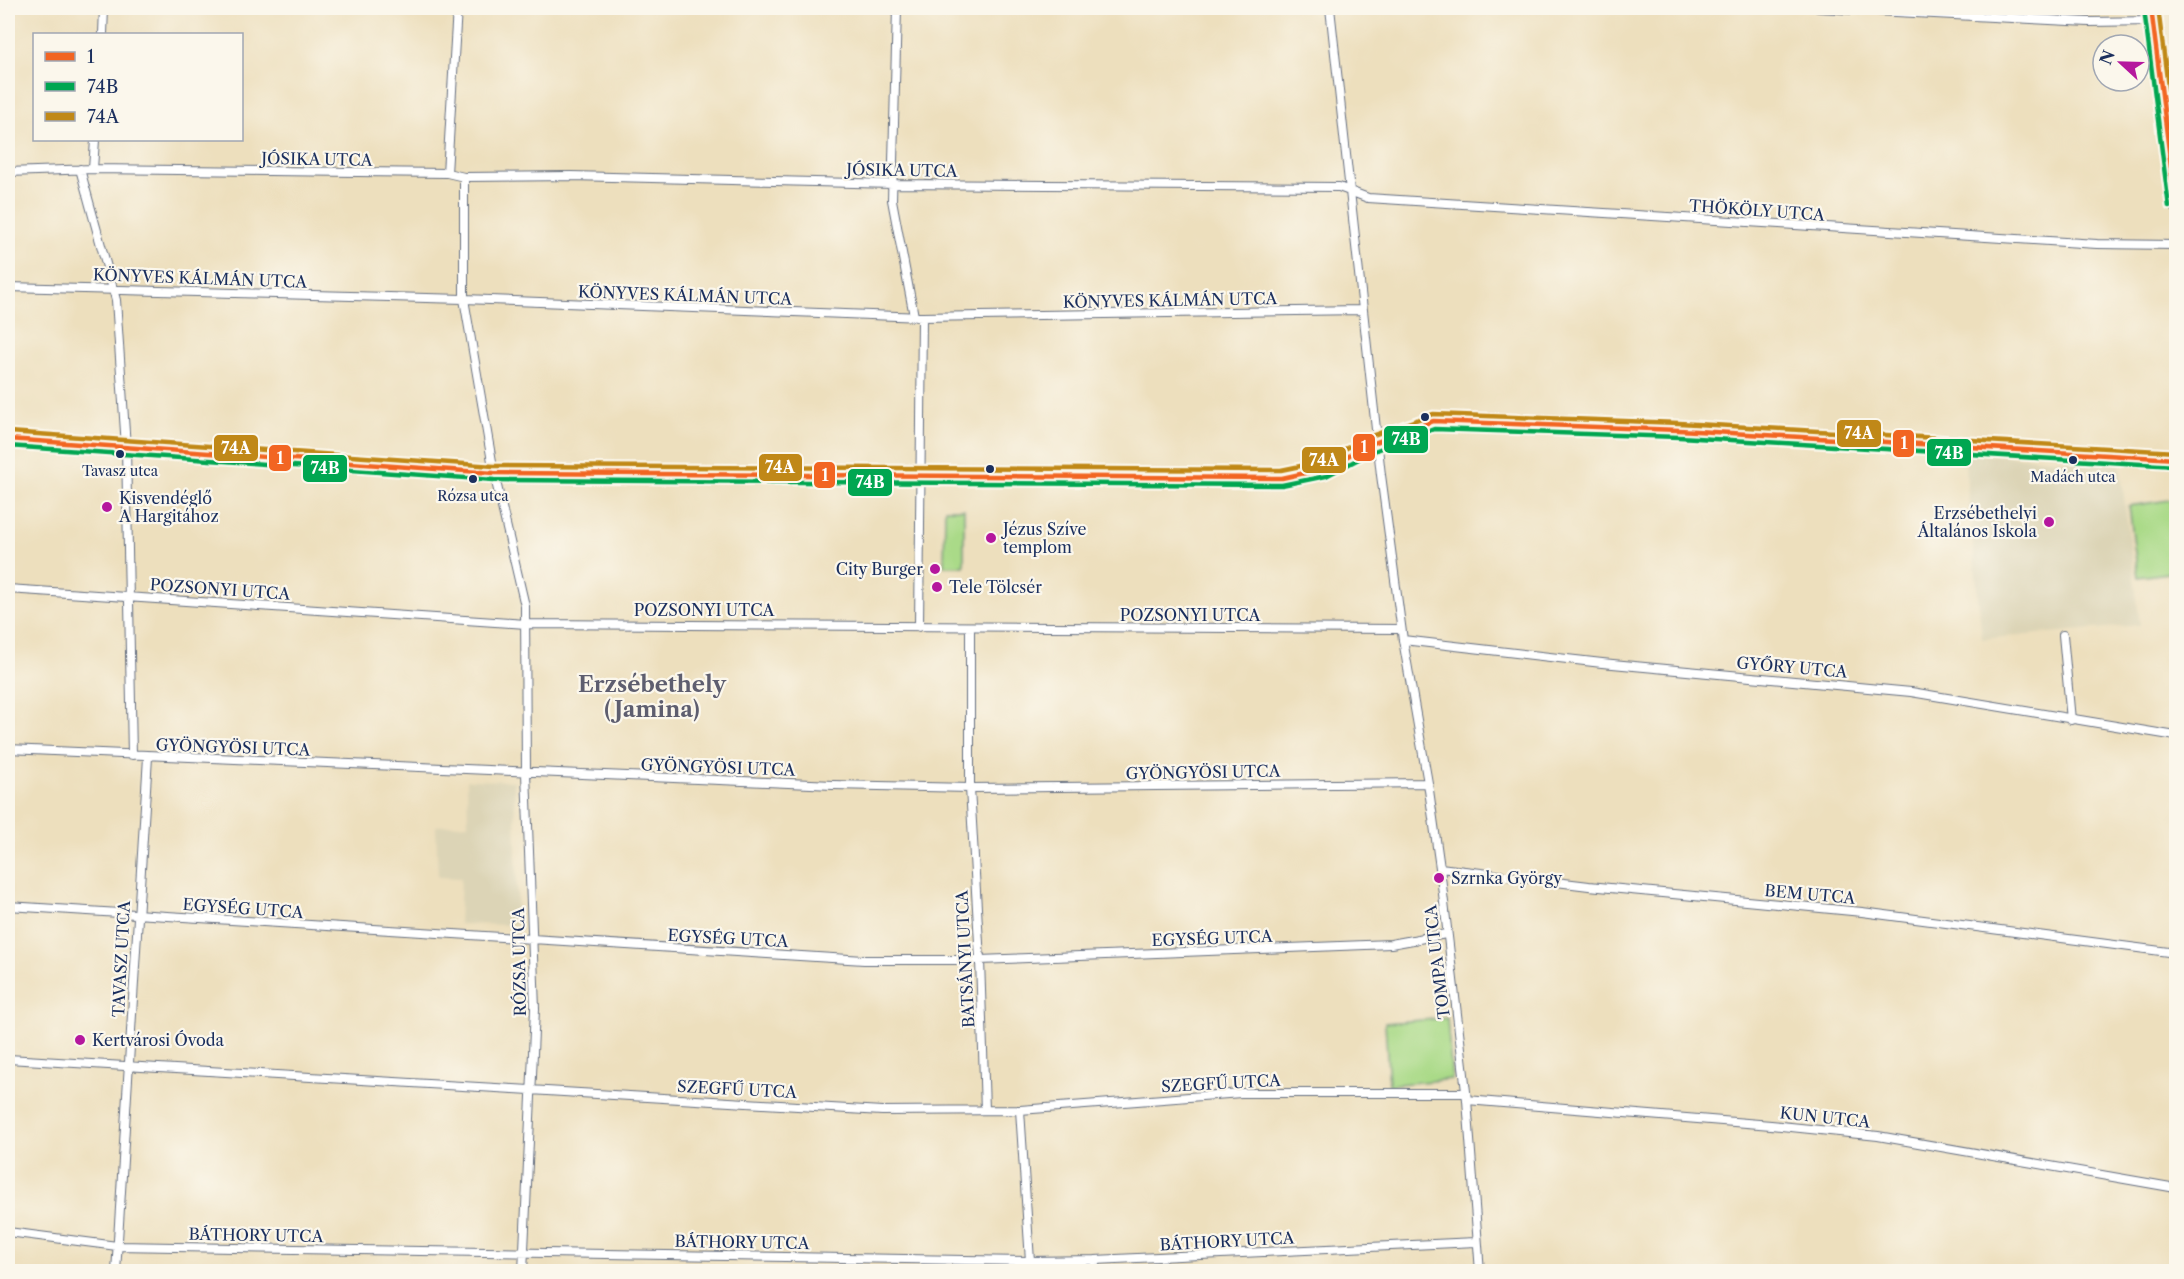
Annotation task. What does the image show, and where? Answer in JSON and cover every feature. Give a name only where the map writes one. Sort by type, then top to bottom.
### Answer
[{"type":"main road","points":[[2151,8],[2176,206]]},
{"type":"street","points":[[103,33],[104,8]]},
{"type":"street","points":[[447,173],[457,8]]},
{"type":"street","points":[[897,8],[892,200],[918,317],[921,478],[920,627]]},
{"type":"street","name":"TOMPA UTCA","points":[[1330,8],[1381,475],[1401,628],[1440,868],[1466,1096],[1480,1272]]},
{"type":"street","points":[[1818,8],[1908,9],[2089,22],[2153,21]]},
{"type":"street","points":[[2159,57],[2176,59]]},
{"type":"street","points":[[93,169],[95,141]]},
{"type":"street","points":[[80,169],[113,288],[126,447],[132,755]]},
{"type":"street","name":"JÓSIKA UTCA","points":[[8,172],[93,169],[447,173],[464,177],[572,176],[893,184],[1339,187]]},
{"type":"street","name":"RÓZSA UTCA","points":[[464,177],[464,299],[494,473],[525,606],[526,624],[526,772],[535,1010],[523,1272]]},
{"type":"street","name":"THÖKÖLY UTCA","points":[[1339,187],[1368,198],[2097,244],[2176,245]]},
{"type":"street","name":"KÖNYVES KÁLMÁN UTCA","points":[[8,287],[464,299],[918,317],[1362,310]]},
{"type":"street","points":[[8,439],[494,473],[921,478],[1282,478],[1323,469],[1379,441],[1433,421],[1678,430],[2176,459]]},
{"type":"street","name":"POZSONYI UTCA","points":[[8,590],[128,596],[526,624],[760,623],[920,627],[1401,628]]},
{"type":"street","name":"BATSÁNYI UTCA","points":[[970,627],[970,788],[980,960],[985,1110]]},
{"type":"street","points":[[2063,635],[2071,720]]},
{"type":"street","name":"GYŐRY UTCA","points":[[1403,640],[1614,664],[1911,692],[2176,736]]},
{"type":"street","name":"GYÖNGYÖSI UTCA","points":[[8,749],[148,757],[970,788],[1428,783]]},
{"type":"street","name":"TAVASZ UTCA","points":[[116,1272],[148,757]]},
{"type":"street","name":"BEM UTCA","points":[[1440,868],[1589,886],[1862,912],[2176,953]]},
{"type":"street","name":"EGYSÉG UTCA","points":[[8,906],[864,960],[980,960],[1391,944],[1446,934]]},
{"type":"street","name":"SZEGFŰ UTCA","points":[[8,1059],[129,1068],[859,1109],[1020,1110],[1241,1093],[1466,1096]]},
{"type":"street","name":"KUN UTCA","points":[[1466,1096],[1878,1136],[2176,1188]]},
{"type":"street","points":[[1020,1110],[1030,1261]]},
{"type":"street","name":"BÁTHORY UTCA","points":[[8,1232],[117,1246],[1030,1261],[1476,1242]]},
{"type":"street","points":[[1095,1260],[1095,1272]]},
{"type":"shaded area","name":"Erzsébethelyi Általános Iskola","points":[[1964,453],[2120,464],[2140,625],[1982,639]]},
{"type":"shaded area","points":[[467,780],[514,781],[518,925],[459,924],[461,878],[438,877],[436,826],[468,824]]},
{"type":"green space","points":[[2176,499],[2176,572],[2138,577],[2129,506]]},
{"type":"green space","points":[[945,509],[964,509],[964,566],[944,566]]},
{"type":"green space","points":[[1447,1018],[1452,1079],[1389,1085],[1385,1023]]},
{"type":"transit line","name":"1","points":[[2151,8],[2176,206]]},
{"type":"transit line","name":"74A","points":[[2158,8],[2176,150]]},
{"type":"transit line","name":"74B","points":[[2144,9],[2169,207]]},
{"type":"transit line","name":"74A","points":[[9,432],[494,466],[1281,470],[1320,462],[1368,437],[1433,414],[1679,423],[2176,452]]},
{"type":"transit line","name":"1","points":[[8,439],[494,473],[1282,478],[1323,469],[1371,444],[1433,421],[1679,430],[2176,459]]},
{"type":"transit line","name":"74B","points":[[8,446],[494,480],[1282,485],[1326,476],[1374,451],[1434,429],[1679,437],[2176,466]]},
{"type":"place","name":"Tavasz utca","points":[[120,454]]},
{"type":"place","name":"Madách utca","points":[[2073,460]]},
{"type":"place","name":"Rózsa utca","points":[[473,479]]},
{"type":"place","name":"Kisvendéglő A Hargitához","points":[[107,507]]},
{"type":"place","name":"Erzsébethelyi Általános Iskola","points":[[2049,522]]},
{"type":"place","name":"Jézus Szíve templom","points":[[991,538]]},
{"type":"place","name":"City Burger","points":[[935,569]]},
{"type":"place","name":"Tele Tölcsér","points":[[937,587]]},
{"type":"place","name":"Szrnka György","points":[[1439,878]]},
{"type":"place","name":"Kertvárosi Óvoda","points":[[80,1040]]},
{"type":"district","name":"Erzsébethely (Jamina)","points":[[652,696]]}]
